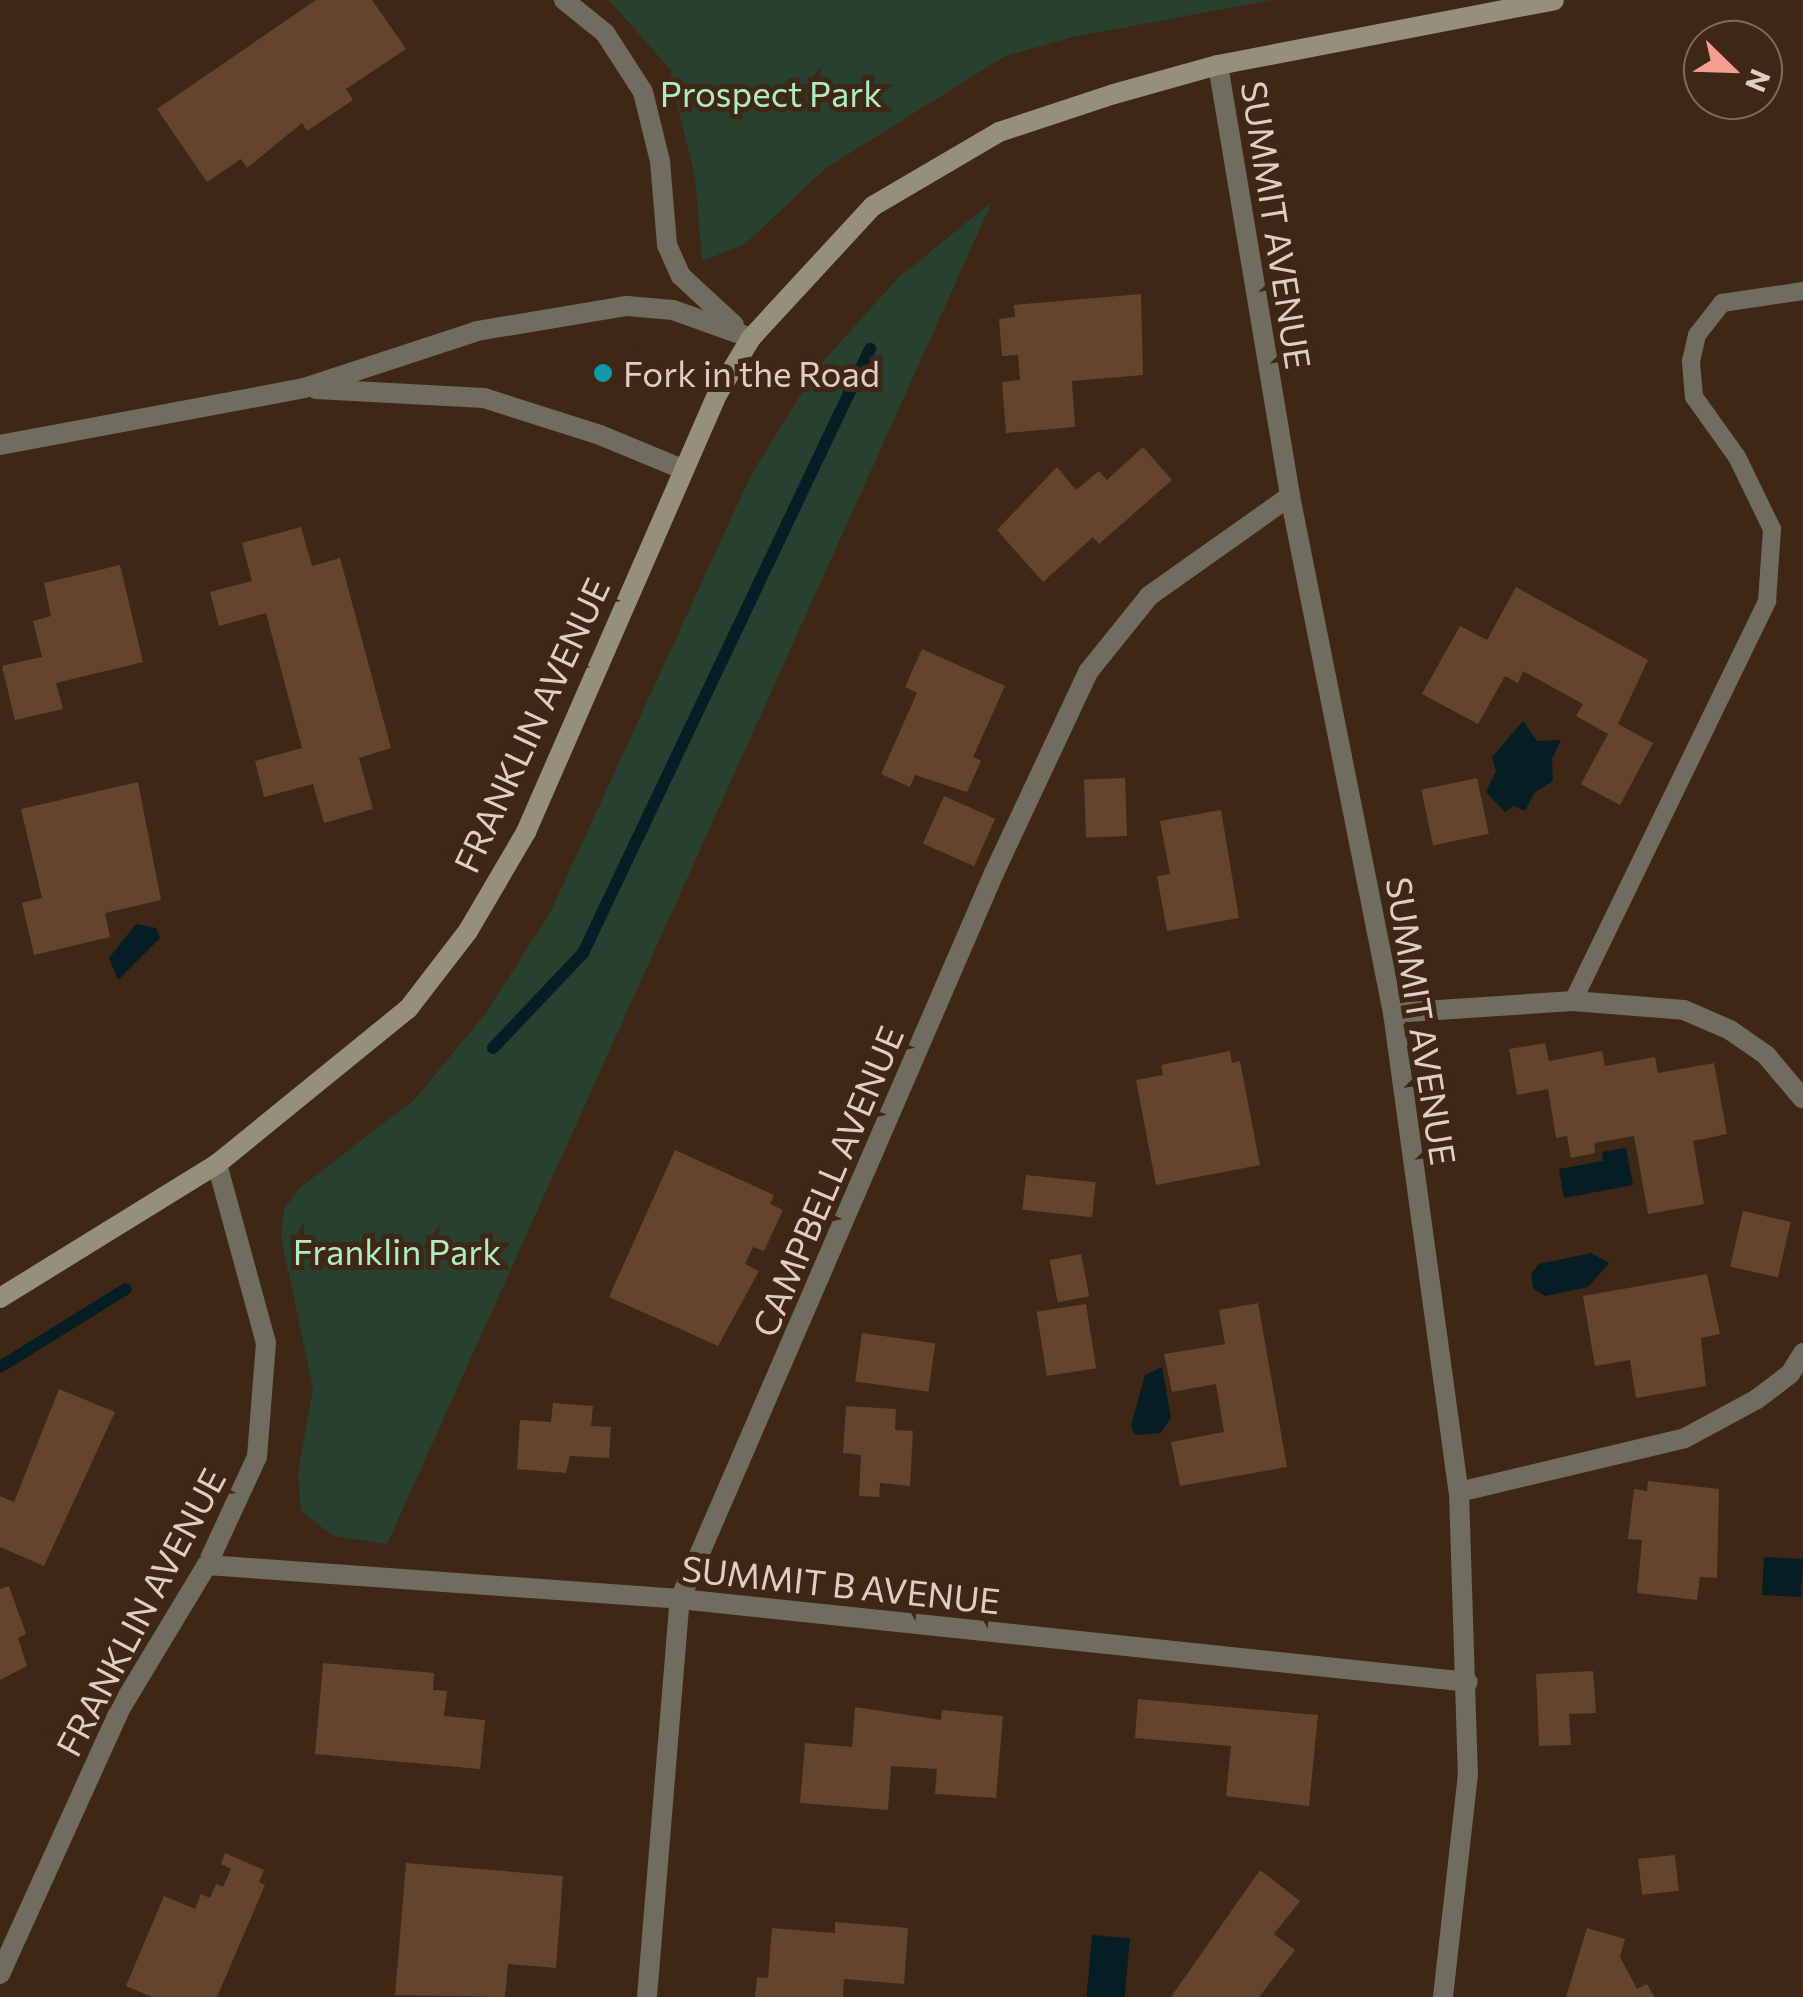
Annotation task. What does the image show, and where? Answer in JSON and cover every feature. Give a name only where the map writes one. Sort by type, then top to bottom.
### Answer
[{"type":"street","points":[[564,0],[605,33],[643,92],[660,161],[667,245],[681,276],[751,338]]},
{"type":"street","name":"FRANKLIN AVENUE","points":[[0,1974],[120,1708],[207,1565],[257,1457],[266,1344],[217,1164],[408,1009],[468,931],[526,832],[682,469],[751,338],[874,206],[999,132],[1218,65],[1554,0]]},
{"type":"street","name":"SUMMIT AVENUE","points":[[1218,65],[1290,496],[1393,1012],[1459,1492],[1468,1774],[1443,1997]]},
{"type":"street","points":[[0,445],[304,388],[477,331],[627,306],[674,310],[751,338]]},
{"type":"street","points":[[304,388],[484,398],[682,469]]},
{"type":"street","name":"CAMPBELL AVENUE","points":[[648,1997],[680,1600],[1088,672],[1150,596],[1290,496]]},
{"type":"street","points":[[1393,1012],[1632,1001],[1699,1016],[1766,1055],[1803,1099]]},
{"type":"street","points":[[0,1298],[217,1164]]},
{"type":"street","points":[[1459,1492],[1685,1438],[1756,1400],[1790,1374],[1803,1354]]},
{"type":"street","name":"SUMMIT B AVENUE","points":[[207,1565],[680,1600],[1468,1682]]},
{"type":"lane","points":[[1573,1001],[1766,601],[1772,528],[1738,457],[1694,397],[1690,361],[1697,335],[1722,304],[1754,293],[1803,290]]},
{"type":"green space","name":"Prospect Park","points":[[609,0],[1272,0],[1073,37],[1005,56],[826,168],[744,245],[702,261],[695,176],[668,67]]},
{"type":"green space","name":"Franklin Park","points":[[992,202],[387,1544],[333,1536],[301,1511],[298,1473],[313,1388],[281,1237],[284,1208],[302,1186],[415,1099],[486,1013],[551,911],[751,475],[818,367],[898,278]]},
{"type":"water","points":[[1523,721],[1537,741],[1561,740],[1552,759],[1553,781],[1534,793],[1525,811],[1514,806],[1505,812],[1486,792],[1496,771],[1492,757]]},
{"type":"water","points":[[136,924],[156,928],[160,938],[118,980],[109,958]]},
{"type":"water","points":[[1626,1148],[1633,1185],[1564,1198],[1559,1169],[1603,1161],[1602,1152]]},
{"type":"water","points":[[1591,1253],[1609,1263],[1588,1287],[1545,1296],[1533,1288],[1531,1274],[1539,1264]]},
{"type":"water","points":[[1162,1367],[1171,1418],[1161,1433],[1135,1435],[1131,1426],[1145,1375]]},
{"type":"water","points":[[1764,1557],[1803,1559],[1801,1597],[1762,1595]]},
{"type":"water","points":[[1092,1935],[1130,1938],[1125,1997],[1087,1997]]},
{"type":"building","points":[[316,0],[372,0],[406,49],[346,89],[353,100],[307,131],[302,123],[247,168],[241,159],[207,182],[157,109]]},
{"type":"building","points":[[1141,294],[1143,375],[1072,381],[1075,427],[1006,433],[1002,382],[1020,380],[1018,355],[1002,356],[999,319],[1015,317],[1014,305]]},
{"type":"building","points":[[1143,447],[1172,480],[1099,544],[1093,537],[1043,582],[997,530],[1057,467],[1076,490],[1099,471],[1107,480]]},
{"type":"building","points":[[301,527],[312,566],[340,558],[391,748],[359,758],[373,809],[324,823],[313,784],[264,797],[255,761],[302,748],[266,613],[219,626],[210,592],[252,581],[242,543]]},
{"type":"building","points":[[120,565],[143,662],[56,683],[63,709],[15,720],[2,666],[42,657],[33,621],[51,616],[44,583]]},
{"type":"building","points":[[1516,587],[1648,660],[1618,724],[1653,743],[1620,805],[1581,784],[1608,734],[1576,716],[1583,704],[1523,671],[1518,683],[1505,676],[1478,724],[1422,694],[1460,626],[1487,640]]},
{"type":"building","points":[[922,649],[1005,686],[973,757],[981,761],[967,792],[915,775],[910,787],[881,774],[917,693],[905,687]]},
{"type":"building","points":[[1125,778],[1127,836],[1086,837],[1084,779]]},
{"type":"building","points":[[1477,778],[1489,834],[1433,846],[1421,790]]},
{"type":"building","points":[[138,782],[161,900],[105,913],[110,937],[34,955],[22,903],[42,898],[21,809]]},
{"type":"building","points":[[944,796],[995,819],[974,866],[923,844]]},
{"type":"building","points":[[1221,810],[1239,918],[1167,931],[1157,876],[1170,874],[1160,821]]},
{"type":"building","points":[[1545,1043],[1549,1061],[1602,1051],[1605,1066],[1655,1057],[1658,1073],[1714,1063],[1727,1134],[1693,1141],[1704,1204],[1648,1214],[1634,1136],[1594,1143],[1595,1153],[1571,1158],[1567,1136],[1556,1138],[1548,1089],[1517,1095],[1509,1049]]},
{"type":"building","points":[[1230,1051],[1232,1063],[1240,1061],[1260,1165],[1156,1185],[1136,1080],[1163,1075],[1161,1065]]},
{"type":"building","points":[[675,1150],[774,1195],[770,1204],[783,1210],[764,1251],[753,1247],[745,1264],[759,1271],[718,1346],[609,1297]]},
{"type":"building","points":[[1026,1175],[1096,1182],[1092,1217],[1022,1210]]},
{"type":"building","points":[[1743,1211],[1791,1222],[1778,1278],[1730,1267]]},
{"type":"building","points":[[1081,1254],[1089,1296],[1058,1302],[1050,1260]]},
{"type":"building","points":[[1707,1274],[1720,1334],[1701,1338],[1706,1386],[1636,1398],[1630,1360],[1595,1366],[1583,1296]]},
{"type":"building","points":[[1258,1303],[1287,1467],[1180,1486],[1171,1442],[1224,1432],[1216,1384],[1172,1392],[1164,1354],[1225,1344],[1219,1310]]},
{"type":"building","points":[[1086,1304],[1096,1368],[1047,1376],[1037,1312]]},
{"type":"building","points":[[862,1333],[935,1343],[928,1392],[855,1382]]},
{"type":"building","points":[[59,1389],[115,1412],[44,1566],[0,1547],[0,1496],[14,1502]]},
{"type":"building","points":[[553,1403],[593,1406],[591,1426],[611,1427],[609,1458],[570,1456],[566,1473],[517,1469],[520,1420],[551,1422]]},
{"type":"building","points":[[846,1406],[896,1409],[895,1430],[913,1431],[910,1486],[880,1483],[879,1497],[859,1496],[861,1455],[843,1453]]},
{"type":"building","points":[[1648,1481],[1719,1489],[1717,1578],[1700,1577],[1697,1600],[1637,1593],[1642,1540],[1628,1539],[1634,1489],[1647,1491]]},
{"type":"building","points":[[9,1586],[26,1634],[18,1638],[27,1666],[0,1680],[0,1589]]},
{"type":"building","points":[[323,1663],[434,1673],[433,1690],[447,1691],[444,1716],[485,1720],[480,1769],[315,1754]]},
{"type":"building","points":[[1593,1671],[1596,1713],[1569,1714],[1571,1745],[1539,1746],[1536,1674]]},
{"type":"building","points":[[1138,1699],[1318,1715],[1309,1806],[1226,1796],[1231,1746],[1135,1738]]},
{"type":"building","points":[[855,1707],[941,1720],[942,1710],[1003,1716],[996,1798],[935,1794],[937,1769],[891,1766],[888,1810],[800,1803],[805,1743],[852,1747]]},
{"type":"building","points":[[225,1853],[264,1870],[259,1882],[265,1885],[217,1997],[152,1997],[126,1986],[164,1896],[195,1909],[201,1894],[210,1898],[216,1884],[223,1887],[231,1869],[221,1864]]},
{"type":"building","points":[[1675,1855],[1679,1891],[1642,1895],[1638,1859]]},
{"type":"building","points":[[406,1863],[563,1876],[556,1968],[508,1964],[505,1997],[395,1995]]},
{"type":"building","points":[[1260,1870],[1300,1901],[1274,1934],[1295,1950],[1259,1997],[1171,1997]]},
{"type":"building","points":[[835,1922],[908,1928],[904,1984],[844,1979],[843,1997],[755,1997],[757,1977],[768,1978],[772,1928],[835,1933]]},
{"type":"building","points":[[1587,1928],[1625,1939],[1620,1957],[1637,1989],[1647,1984],[1654,1997],[1566,1997]]},
{"type":"waterway","points":[[493,1048],[583,953],[870,349]]},
{"type":"waterway","points":[[0,1367],[126,1289]]},
{"type":"place","name":"Fork in the Road","points":[[603,373]]}]
